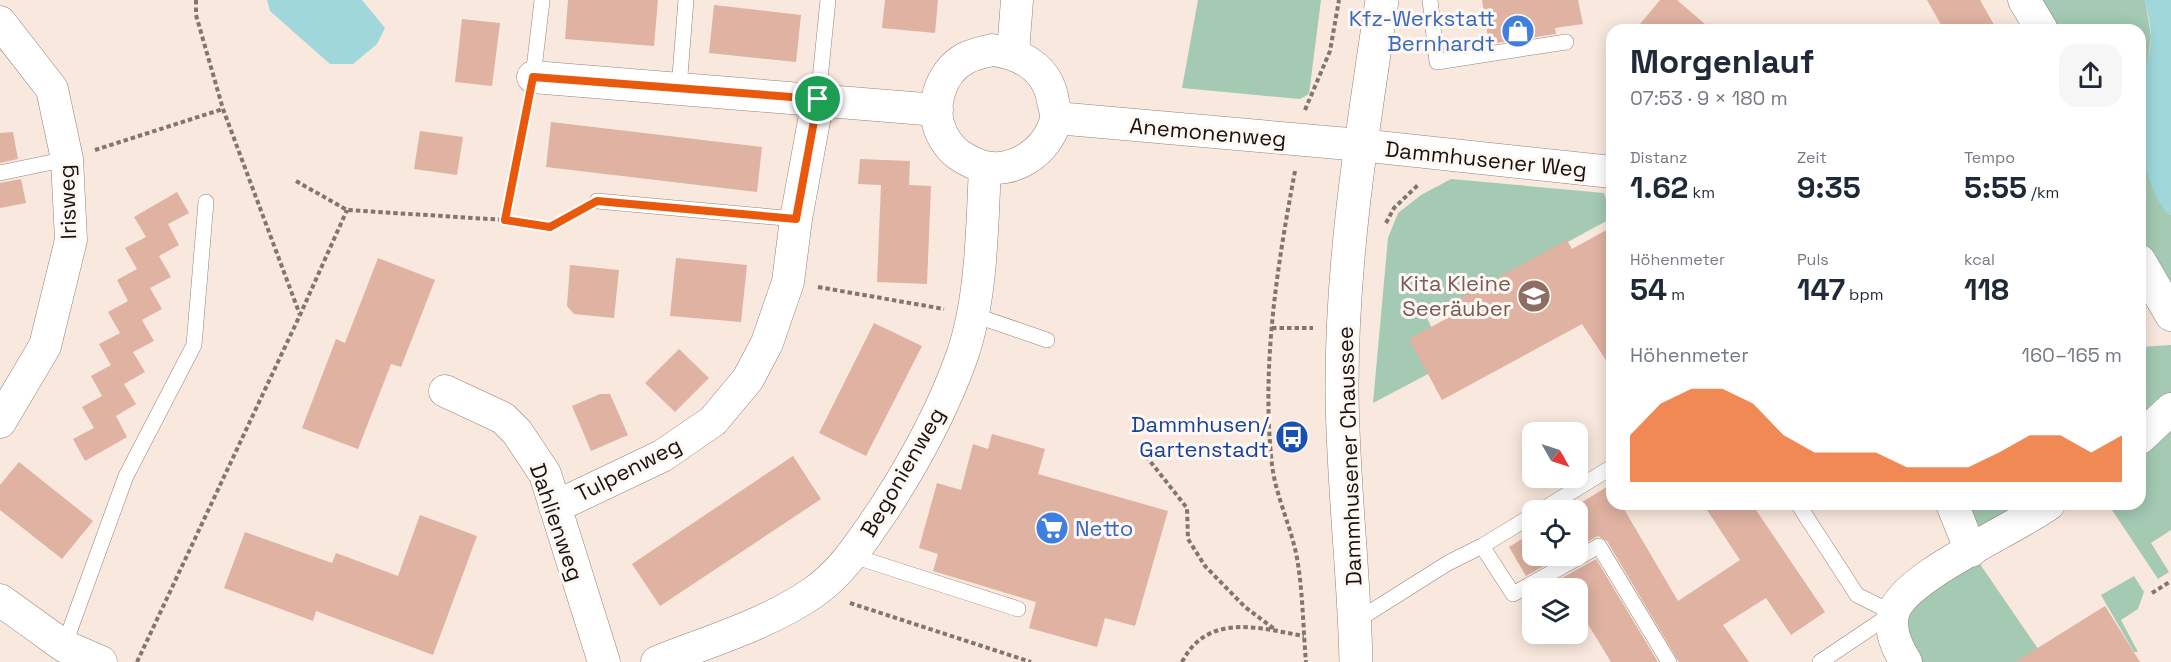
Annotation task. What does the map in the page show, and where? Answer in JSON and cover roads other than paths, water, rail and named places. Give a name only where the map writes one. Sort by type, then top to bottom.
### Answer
[{"type":"street","points":[[1013,53],[1017,0]]},
{"type":"street","name":"Dammhusener Chaussee","points":[[1356,662],[1356,621],[1344,430],[1344,329],[1352,207],[1382,0]]},
{"type":"street","points":[[2024,0],[2038,24]]},
{"type":"street","name":"Irisweg","points":[[0,22],[52,89],[67,159],[71,240],[45,346],[0,422]]},
{"type":"street","points":[[992,50],[1013,53],[1038,68],[1052,90],[1056,118],[1042,147],[1022,162],[1011,167],[984,167],[960,158],[950,148],[940,131],[937,110],[939,88],[950,70],[966,57],[992,50]]},
{"type":"street","points":[[533,77],[937,110]]},
{"type":"street","name":"Tulpenweg","points":[[555,507],[662,456],[713,421],[748,379],[767,344],[788,282],[796,219],[818,99]]},
{"type":"street","name":"Anemonenweg","points":[[1056,118],[1360,145]]},
{"type":"street","name":"Dammhusener Weg","points":[[1360,145],[1606,171]]},
{"type":"street","name":"Begonienweg","points":[[657,662],[758,622],[814,591],[831,579],[853,556],[898,486],[933,425],[963,354],[980,260],[984,167]]},
{"type":"street","points":[[2152,269],[2171,315]]},
{"type":"street","name":"Dahlienweg","points":[[445,391],[503,418],[518,432],[544,474],[604,662]]},
{"type":"street","points":[[2146,432],[2171,409]]},
{"type":"street","points":[[1954,510],[1971,551]]},
{"type":"street","points":[[1906,662],[1893,633],[1893,613],[1907,593],[1926,578],[2039,510]]},
{"type":"street","points":[[0,600],[64,646],[101,662]]},
{"type":"lane","points":[[679,88],[686,0]]},
{"type":"lane","points":[[818,99],[828,0]]},
{"type":"lane","points":[[1430,0],[1437,62],[1566,42]]},
{"type":"lane","points":[[533,77],[542,2]]},
{"type":"lane","points":[[0,173],[67,159]]},
{"type":"lane","points":[[597,201],[796,219]]},
{"type":"lane","points":[[64,646],[126,476],[194,345],[206,202]]},
{"type":"lane","points":[[971,314],[1047,340]]},
{"type":"lane","points":[[1558,500],[1606,471]]},
{"type":"lane","points":[[1802,510],[1857,595],[1893,613],[1820,662]]},
{"type":"lane","points":[[1356,621],[1448,562],[1482,546],[1522,522]]},
{"type":"lane","points":[[1482,546],[1513,594],[1599,546],[1670,662]]},
{"type":"lane","points":[[853,556],[1018,609]]},
{"type":"water","points":[[267,0],[362,0],[385,28],[377,44],[353,64],[330,64],[270,11]]},
{"type":"water","points":[[2145,0],[2171,0],[2171,215],[2153,190],[2146,164],[2146,71],[2150,50],[2150,23]]},
{"type":"place","name":"Kfz-Werkstatt Bernhardt","points":[[1518,31]]},
{"type":"place","name":"Kita Kleine Seeräuber","points":[[1534,296]]},
{"type":"place","name":"Dammhusen/ Gartenstadt","points":[[1292,437]]},
{"type":"place","name":"Netto","points":[[1052,528]]}]
